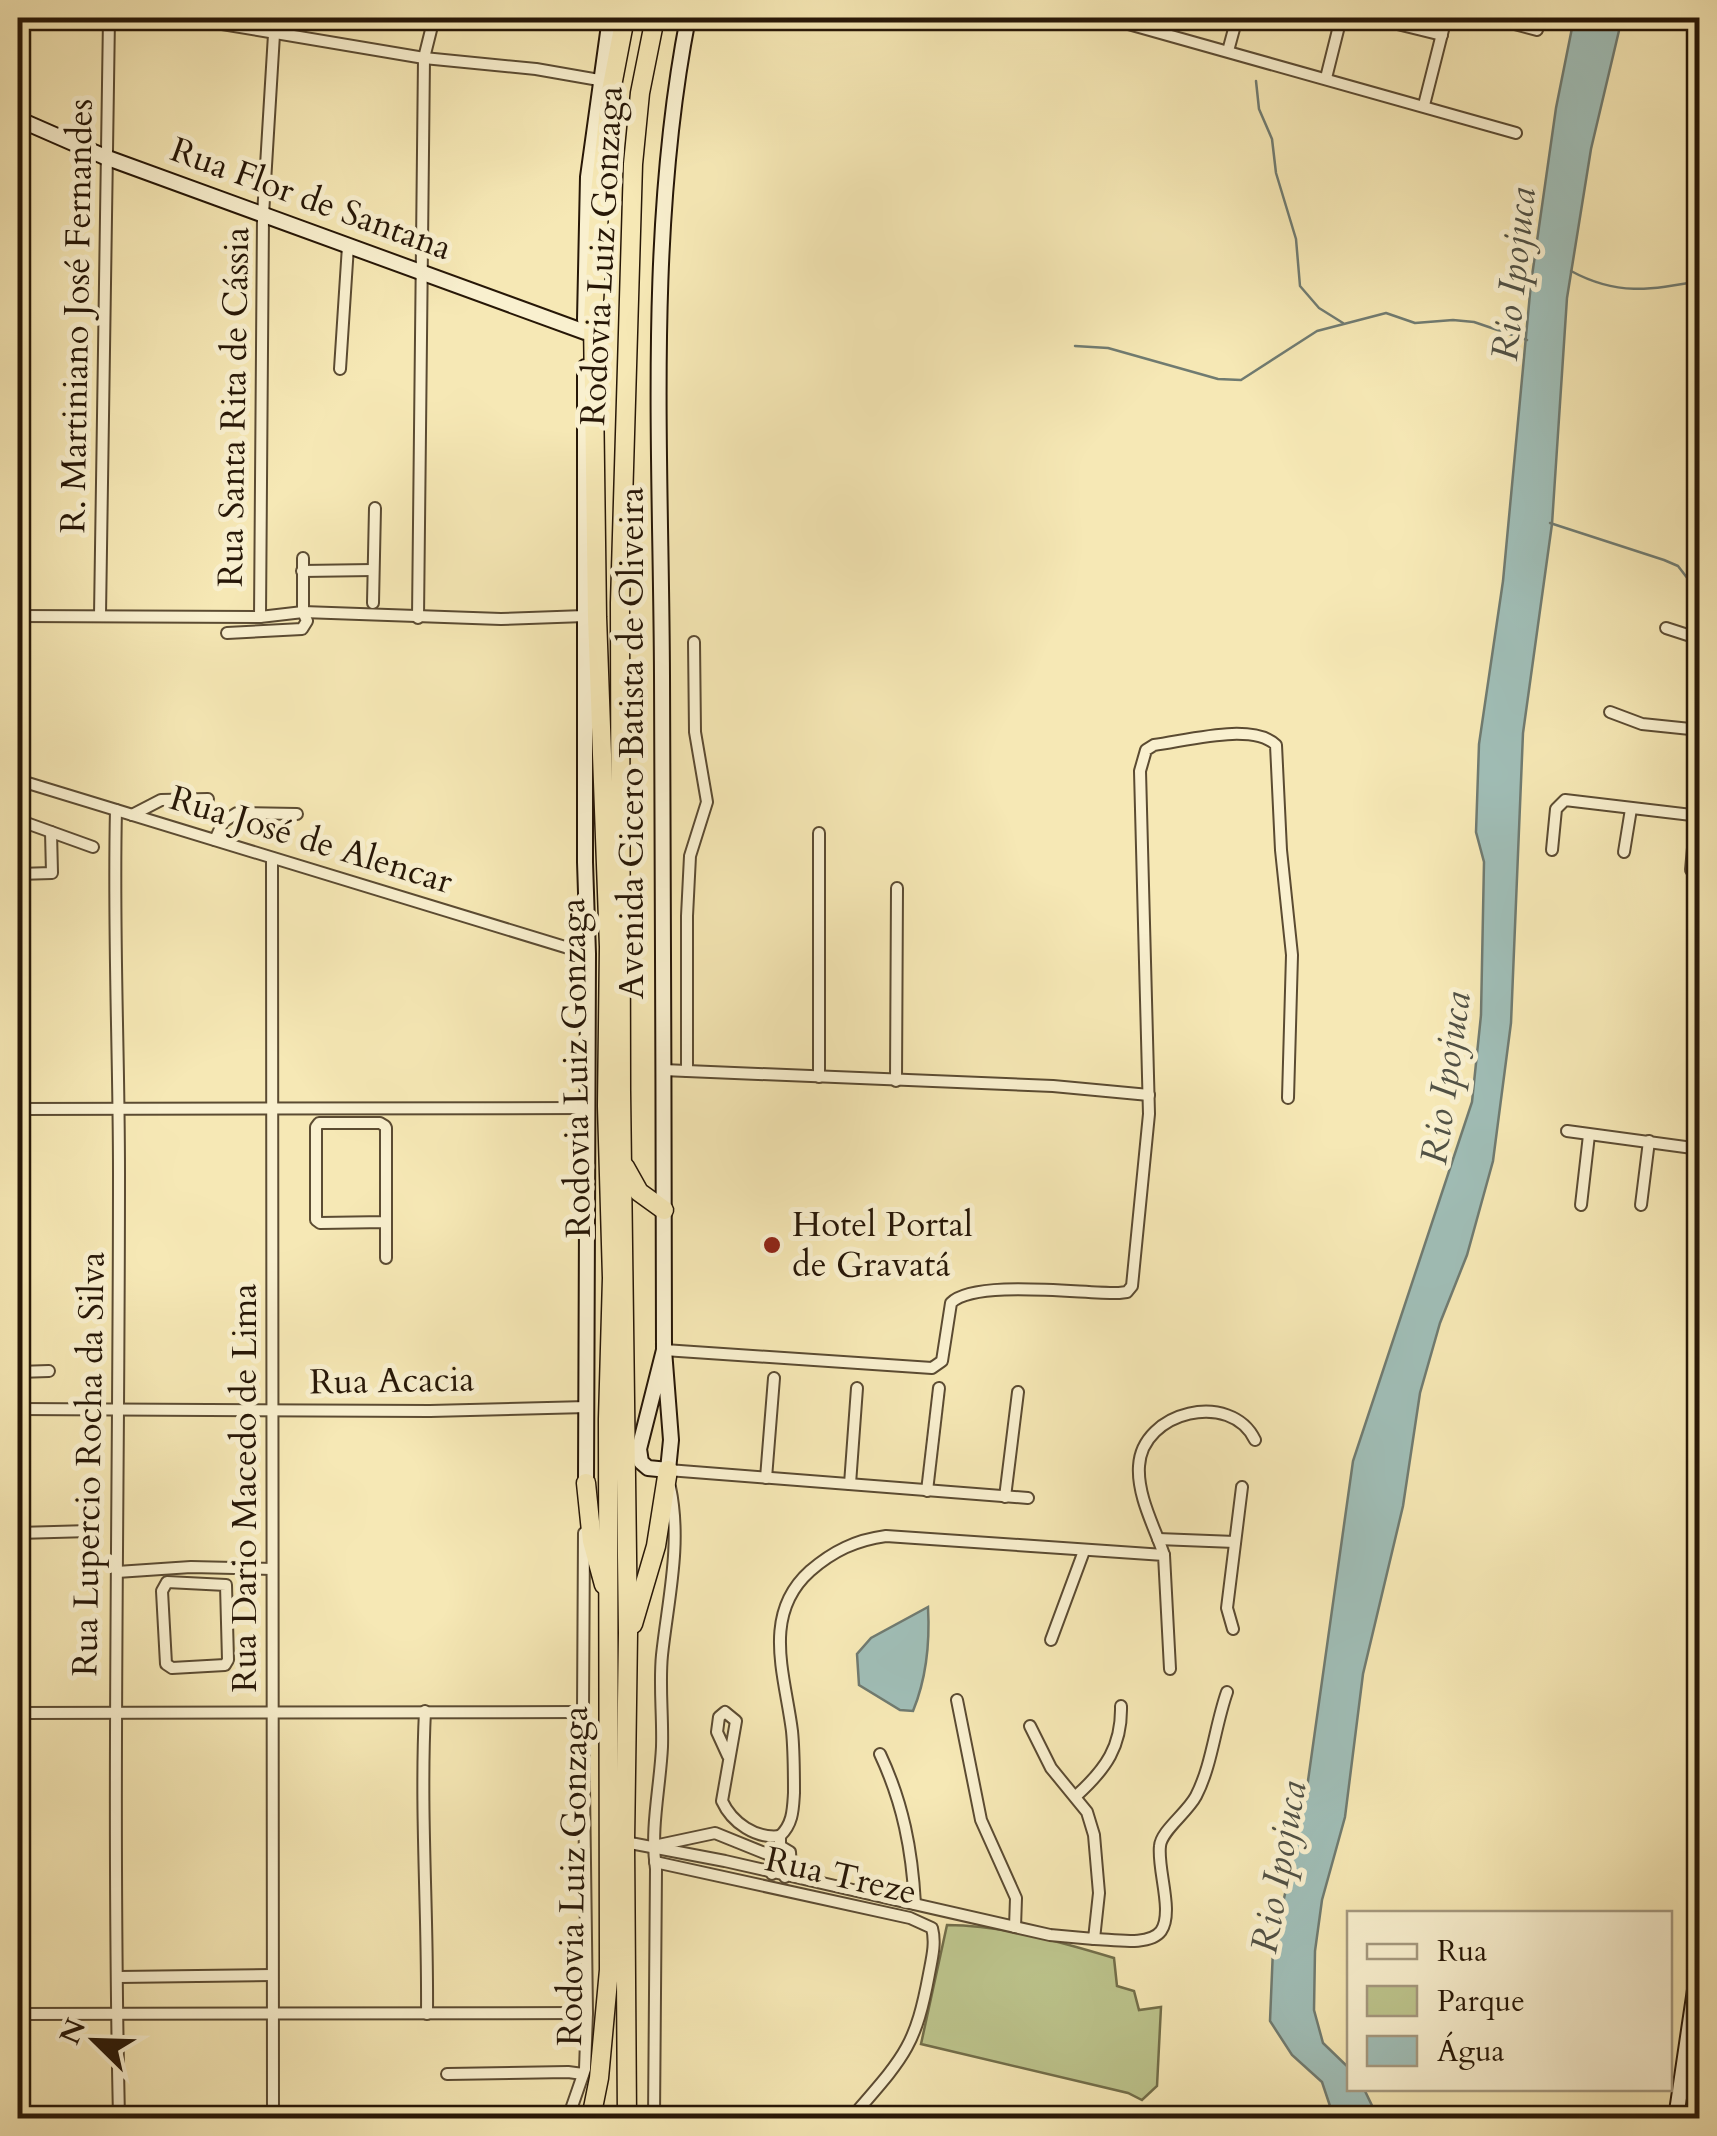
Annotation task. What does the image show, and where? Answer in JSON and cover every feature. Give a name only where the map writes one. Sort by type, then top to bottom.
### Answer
[{"type":"highway","name":"Rodovia Luiz Gonzaga","points":[[591,2118],[599,2078],[609,1970],[610,1828],[609,947],[596,617],[593,319],[611,91],[625,18]]},
{"type":"highway","name":"Rodovia Luiz Gonzaga","points":[[627,2118],[628,1633],[620,584],[634,164],[640,93],[656,18]]},
{"type":"highway","points":[[622,1160],[639,1192],[664,1210]]},
{"type":"highway","points":[[628,1633],[641,1604],[656,1546],[667,1474]]},
{"type":"highway","points":[[586,1482],[592,1541],[610,1602]]},
{"type":"main road","name":"Avenida Cicero Batista de Oliveira","points":[[586,1482],[585,332],[588,177],[610,18]]},
{"type":"main road","name":"Avenida Cicero Batista de Oliveira","points":[[667,1474],[671,1440],[664,1350],[660,500],[663,222],[672,110],[688,18]]},
{"type":"main road","name":"Rua Flor de Santana","points":[[18,120],[105,157],[585,332]]},
{"type":"main road","points":[[664,1350],[639,1449],[640,1462],[667,1474]]},
{"type":"main road","points":[[1676,2118],[1700,1956]]},
{"type":"street","name":"R. Martiniano José Fernandes","points":[[100,615],[108,18]]},
{"type":"street","points":[[186,18],[424,58],[536,69],[599,80]]},
{"type":"street","name":"Rua Santa Rita de Cássia","points":[[260,617],[263,215],[275,18]]},
{"type":"street","points":[[418,618],[424,58],[434,18]]},
{"type":"street","points":[[1108,18],[1133,21],[1516,133]]},
{"type":"street","points":[[1228,51],[1237,18]]},
{"type":"street","points":[[1326,78],[1342,18]]},
{"type":"street","points":[[1373,18],[1442,35]]},
{"type":"street","points":[[1424,105],[1446,18]]},
{"type":"street","points":[[1492,18],[1537,30]]},
{"type":"street","points":[[340,369],[348,246]]},
{"type":"street","points":[[373,603],[374,508]]},
{"type":"street","points":[[226,632],[298,630],[306,620],[302,612],[303,564],[373,570]]},
{"type":"street","points":[[18,616],[260,617],[302,612],[418,618],[585,616]]},
{"type":"street","points":[[1666,628],[1700,639]]},
{"type":"street","points":[[686,1071],[690,856],[707,802],[694,720],[694,642]]},
{"type":"street","points":[[1610,712],[1642,724],[1700,730]]},
{"type":"street","points":[[664,1350],[932,1368],[942,1361],[951,1303],[962,1295],[1006,1290],[1127,1292],[1132,1286],[1149,1094],[1141,760],[1154,745],[1246,732],[1269,738],[1276,745],[1292,955],[1288,1098]]},
{"type":"street","name":"Rua José de Alencar","points":[[18,780],[588,954]]},
{"type":"street","points":[[132,815],[161,800],[208,800]]},
{"type":"street","points":[[1552,850],[1556,809],[1565,800],[1698,816],[1691,870]]},
{"type":"street","points":[[1624,852],[1631,809]]},
{"type":"street","name":"Rua Lupercio Rocha da Silva","points":[[116,810],[114,1712],[120,2118]]},
{"type":"street","points":[[215,840],[228,816],[237,812],[298,814]]},
{"type":"street","points":[[18,820],[93,846]]},
{"type":"street","points":[[18,874],[52,872],[51,832]]},
{"type":"street","points":[[819,833],[819,1077]]},
{"type":"street","name":"Rua Dario Macedo de Lima","points":[[272,858],[273,2118]]},
{"type":"street","points":[[896,888],[896,1081]]},
{"type":"street","points":[[663,1070],[1052,1086],[1149,1094]]},
{"type":"street","points":[[352,1108],[352,1123]]},
{"type":"street","points":[[18,1109],[588,1108]]},
{"type":"street","points":[[386,1222],[316,1220],[317,1125],[322,1122],[385,1126],[386,1222],[386,1258]]},
{"type":"street","points":[[1567,1130],[1700,1149]]},
{"type":"street","points":[[1580,1205],[1589,1134]]},
{"type":"street","points":[[1641,1204],[1649,1142]]},
{"type":"street","points":[[18,1372],[48,1371]]},
{"type":"street","points":[[766,1478],[774,1378]]},
{"type":"street","points":[[850,1484],[857,1388]]},
{"type":"street","points":[[928,1490],[939,1388]]},
{"type":"street","points":[[1006,1496],[1018,1392]]},
{"type":"street","name":"Rua Acacia","points":[[18,1409],[430,1411],[587,1407]]},
{"type":"street","points":[[1170,1669],[1164,1556],[1140,1485],[1138,1463],[1144,1446],[1154,1433],[1184,1416],[1211,1410],[1244,1422],[1255,1440]]},
{"type":"street","points":[[654,2118],[652,1846],[662,1752],[660,1674],[673,1587],[674,1516],[667,1474],[1028,1498]]},
{"type":"street","name":"Avenida Cicero Batista de Oliveira","points":[[568,2118],[572,2098],[584,2074],[587,2013],[583,1712],[586,1482]]},
{"type":"street","points":[[1233,1630],[1227,1608],[1242,1487]]},
{"type":"street","points":[[18,1533],[90,1531]]},
{"type":"street","points":[[772,1874],[778,1846],[793,1811],[794,1780],[792,1730],[780,1671],[779,1630],[786,1601],[801,1579],[840,1549],[886,1536],[1164,1556]]},
{"type":"street","points":[[1158,1539],[1236,1542]]},
{"type":"street","points":[[1052,1640],[1084,1551]]},
{"type":"street","points":[[191,1567],[194,1582]]},
{"type":"street","points":[[117,1572],[191,1567],[272,1569]]},
{"type":"street","points":[[167,1582],[194,1582],[223,1583],[228,1589],[228,1660],[225,1665],[172,1668],[164,1660],[163,1587],[167,1582]]},
{"type":"street","points":[[583,1684],[610,1685]]},
{"type":"street","points":[[625,1842],[1050,1935],[1153,1938],[1166,1920],[1160,1845],[1202,1783],[1227,1692]]},
{"type":"street","points":[[957,1700],[981,1820],[1016,1898],[1015,1927]]},
{"type":"street","points":[[1076,1796],[1101,1773],[1112,1755],[1121,1723],[1121,1706]]},
{"type":"street","points":[[425,1711],[422,1761],[427,2014]]},
{"type":"street","points":[[18,1713],[583,1712]]},
{"type":"street","points":[[1030,1726],[1051,1768],[1087,1812],[1094,1834],[1099,1864],[1094,1939]]},
{"type":"street","points":[[880,1754],[901,1805],[910,1840],[915,1904]]},
{"type":"street","points":[[728,1756],[722,1789],[727,1813],[790,1852],[792,1860],[785,1877]]},
{"type":"street","points":[[586,1827],[610,1828]]},
{"type":"street","points":[[652,1846],[715,1833],[778,1846]]},
{"type":"street","points":[[696,1857],[697,1835]]},
{"type":"street","points":[[724,1861],[730,1848],[728,1838]]},
{"type":"street","name":"Rua Treze","points":[[655,1862],[910,1918],[932,1928],[934,1946],[923,2009],[913,2040],[900,2062],[860,2109]]},
{"type":"street","points":[[119,1978],[272,1974]]},
{"type":"street","points":[[18,2014],[587,2013]]},
{"type":"street","points":[[446,2074],[584,2074]]},
{"type":"green space","points":[[947,1925],[1010,1931],[1114,1958],[1117,1986],[1134,1991],[1139,2010],[1161,2007],[1157,2086],[1142,2100],[1128,2093],[921,2044]]},
{"type":"water","name":"Rio Ipojuca","points":[[1574,18],[1622,18],[1591,149],[1567,298],[1552,524],[1523,733],[1511,1023],[1493,1161],[1467,1255],[1440,1323],[1420,1393],[1403,1506],[1363,1674],[1345,1817],[1322,1900],[1315,1951],[1314,2010],[1323,2043],[1347,2066],[1347,2091],[1365,2091],[1378,2118],[1334,2118],[1322,2082],[1292,2055],[1270,2021],[1273,1949],[1305,1802],[1353,1461],[1472,1102],[1481,1015],[1484,862],[1476,832],[1479,744],[1503,581],[1531,283],[1556,108]]},
{"type":"water","points":[[928,1607],[928,1647],[922,1685],[913,1711],[900,1710],[859,1685],[857,1654],[871,1638]]},
{"type":"waterway","points":[[1256,81],[1259,109],[1272,139],[1276,173],[1296,239],[1300,286],[1319,308],[1343,323]]},
{"type":"waterway","points":[[1571,271],[1619,288],[1700,281]]},
{"type":"waterway","points":[[1075,346],[1108,348],[1218,379],[1241,380],[1317,331],[1386,313],[1415,323],[1474,322],[1527,340]]},
{"type":"waterway","points":[[1550,523],[1664,560],[1678,566],[1688,579],[1700,581]]},
{"type":"place","name":"Hotel Portal de Gravatá","points":[[772,1245]]}]
